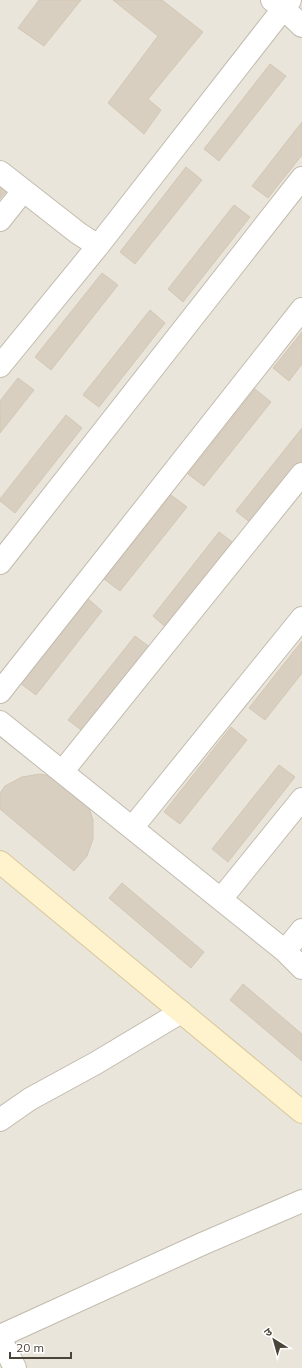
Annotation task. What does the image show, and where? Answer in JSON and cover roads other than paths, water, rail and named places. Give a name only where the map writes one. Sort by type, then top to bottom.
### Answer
[{"type":"street","points":[[0,366],[98,246],[282,3],[302,26]]},
{"type":"street","points":[[0,172],[78,233],[98,246]]},
{"type":"street","points":[[0,563],[302,178]]},
{"type":"street","points":[[0,220],[23,191]]},
{"type":"street","points":[[0,692],[302,309]]},
{"type":"street","points":[[62,772],[302,474]]},
{"type":"street","points":[[132,828],[302,618]]},
{"type":"street","points":[[0,722],[285,951],[302,968]]},
{"type":"street","points":[[221,899],[302,800]]},
{"type":"street","points":[[0,862],[302,1112]]},
{"type":"street","points":[[285,951],[302,930]]},
{"type":"street","points":[[0,1120],[30,1099],[96,1063],[181,1012]]},
{"type":"street","points":[[15,1368],[0,1337],[202,1244],[302,1201]]}]
